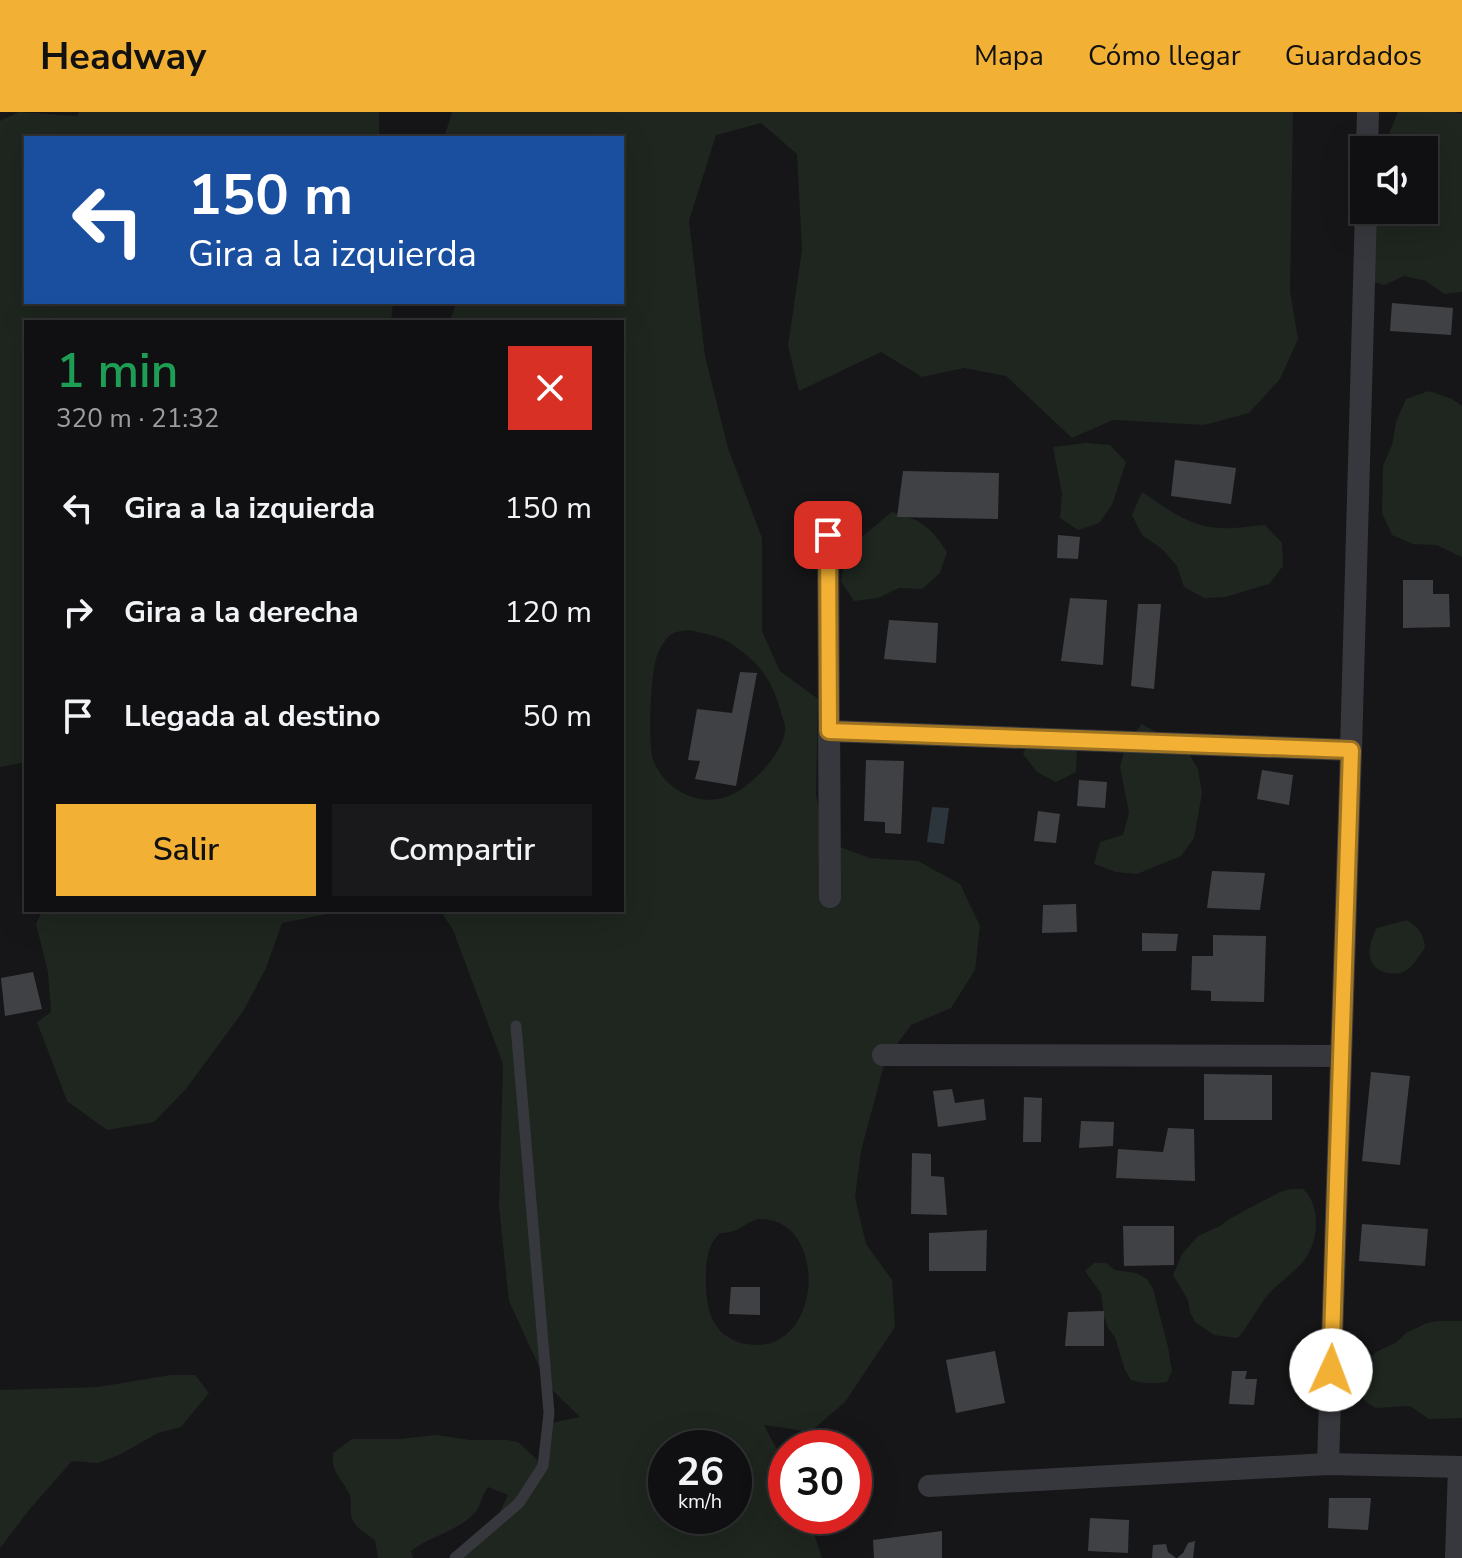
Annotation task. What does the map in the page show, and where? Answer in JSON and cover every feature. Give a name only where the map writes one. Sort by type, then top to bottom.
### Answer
[{"type":"street","points":[[1367,136],[1368,112]]},
{"type":"street","points":[[1328,1464],[1366,224]]},
{"type":"street","points":[[828,535],[830,897]]},
{"type":"street","points":[[829,731],[1351,750]]},
{"type":"street","points":[[883,1055],[1341,1056]]},
{"type":"street","points":[[929,1486],[1328,1464],[1460,1467],[1456,1558]]},
{"type":"lane","points":[[455,1558],[519,1503],[543,1466],[549,1413],[516,1026]]},
{"type":"shaded area","points":[[19,112],[77,116],[79,112],[379,112],[379,136],[24,136],[24,304],[393,304],[391,320],[24,320],[24,762],[0,767],[0,121]]},
{"type":"shaded area","points":[[452,112],[1293,112],[1290,291],[1298,339],[1280,379],[1249,413],[1204,425],[1113,420],[1072,438],[1006,376],[964,368],[922,377],[881,352],[799,391],[788,346],[802,250],[797,154],[761,123],[716,135],[689,221],[705,356],[728,448],[762,538],[762,631],[780,671],[818,699],[816,795],[826,842],[870,858],[918,861],[960,884],[980,926],[975,970],[951,1008],[911,1025],[885,1061],[861,1151],[855,1197],[866,1244],[892,1280],[895,1327],[845,1402],[812,1430],[764,1425],[768,1433],[768,1534],[814,1534],[822,1558],[456,1558],[491,1530],[508,1495],[488,1487],[477,1510],[470,1517],[411,1551],[413,1558],[378,1558],[375,1540],[354,1522],[349,1493],[334,1465],[333,1453],[352,1439],[436,1435],[470,1440],[507,1440],[518,1442],[542,1464],[546,1424],[580,1417],[548,1386],[509,1301],[499,1207],[503,1064],[453,930],[441,912],[624,912],[624,320],[450,320],[456,304],[624,304],[624,136],[445,136]],"holes":[[[690,630],[727,641],[755,663],[770,683],[785,725],[784,736],[768,764],[743,788],[723,798],[700,799],[677,790],[654,762],[650,712],[656,659],[662,645],[677,632]],[[758,1219],[779,1223],[794,1235],[804,1252],[808,1273],[807,1295],[801,1316],[789,1332],[771,1343],[741,1343],[721,1332],[711,1315],[706,1294],[709,1251],[720,1233],[736,1230]]]},
{"type":"shaded area","points":[[1398,112],[1462,114],[1462,292],[1444,294],[1426,281],[1404,276],[1384,285],[1363,279],[1364,224],[1438,224],[1438,136],[1388,136]]},
{"type":"shaded area","points":[[1429,391],[1462,406],[1462,557],[1436,545],[1413,544],[1392,535],[1382,513],[1383,466],[1392,445],[1396,422],[1406,399]]},
{"type":"shaded area","points":[[1086,443],[1110,445],[1126,462],[1112,505],[1099,523],[1078,530],[1060,518],[1062,494],[1053,447]]},
{"type":"shaded area","points":[[1142,492],[1199,525],[1227,528],[1265,525],[1282,543],[1283,566],[1269,584],[1225,597],[1204,598],[1184,587],[1177,566],[1162,549],[1142,535],[1132,515]]},
{"type":"shaded area","points":[[892,512],[918,521],[935,536],[947,552],[940,573],[922,589],[899,588],[878,598],[854,601],[841,581],[845,557],[860,538]]},
{"type":"shaded area","points":[[1142,724],[1186,749],[1198,769],[1202,793],[1194,838],[1181,856],[1137,874],[1116,872],[1094,864],[1100,842],[1123,835],[1129,813],[1120,767],[1126,744]]},
{"type":"shaded area","points":[[1033,733],[1077,748],[1076,772],[1056,782],[1037,772],[1023,754]]},
{"type":"shaded area","points":[[932,807],[949,808],[944,844],[927,842]]},
{"type":"shaded area","points":[[42,912],[328,912],[282,923],[266,968],[244,1010],[186,1089],[154,1122],[107,1130],[67,1101],[37,1022],[51,1012],[48,972],[36,924]]},
{"type":"shaded area","points":[[1407,920],[1420,932],[1425,948],[1413,964],[1401,973],[1377,969],[1370,959],[1370,953],[1377,928]]},
{"type":"shaded area","points":[[1291,1189],[1303,1189],[1316,1215],[1315,1236],[1308,1255],[1266,1297],[1238,1338],[1214,1335],[1195,1322],[1188,1300],[1173,1275],[1182,1254],[1198,1236]]},
{"type":"shaded area","points":[[1094,1263],[1106,1263],[1115,1270],[1136,1273],[1147,1279],[1153,1289],[1168,1347],[1172,1371],[1167,1382],[1131,1380],[1104,1317],[1101,1293],[1085,1271]]},
{"type":"shaded area","points":[[1439,1321],[1462,1321],[1462,1418],[1429,1419],[1410,1406],[1376,1408],[1366,1402],[1359,1393],[1356,1381],[1360,1369],[1376,1352],[1397,1342],[1406,1333]]},
{"type":"shaded area","points":[[171,1375],[195,1375],[209,1393],[181,1427],[158,1433],[98,1463],[72,1461],[0,1548],[0,1390],[98,1387]]},
{"type":"building","points":[[1392,303],[1453,308],[1451,335],[1390,331]]},
{"type":"building","points":[[1175,460],[1236,468],[1231,504],[1171,496]]},
{"type":"building","points":[[903,471],[999,473],[998,519],[897,517]]},
{"type":"building","points":[[1058,535],[1080,537],[1078,559],[1057,558]]},
{"type":"building","points":[[1403,580],[1433,580],[1433,594],[1449,594],[1450,627],[1403,628]]},
{"type":"building","points":[[1070,598],[1107,600],[1103,665],[1061,661]]},
{"type":"building","points":[[1138,604],[1161,604],[1154,689],[1131,686]]},
{"type":"building","points":[[889,620],[938,623],[936,663],[884,659]]},
{"type":"building","points":[[740,672],[757,673],[736,786],[695,779],[700,761],[688,760],[697,709],[732,713]]},
{"type":"building","points":[[866,760],[904,761],[901,834],[885,833],[885,822],[864,821]]},
{"type":"building","points":[[1262,770],[1293,775],[1289,805],[1257,799]]},
{"type":"building","points":[[1079,780],[1107,782],[1105,808],[1077,806]]},
{"type":"building","points":[[1038,811],[1060,814],[1056,843],[1034,841]]},
{"type":"building","points":[[1212,871],[1265,873],[1260,910],[1207,908]]},
{"type":"building","points":[[1076,904],[1077,932],[1042,933],[1043,905]]},
{"type":"building","points":[[1142,933],[1178,934],[1176,951],[1142,951]]},
{"type":"building","points":[[1213,935],[1266,936],[1264,1002],[1211,1001],[1211,991],[1191,990],[1192,956],[1213,956]]},
{"type":"building","points":[[33,972],[42,1009],[5,1016],[1,978]]},
{"type":"building","points":[[1371,1072],[1410,1076],[1400,1165],[1362,1161]]},
{"type":"building","points":[[1204,1074],[1272,1075],[1272,1120],[1204,1120]]},
{"type":"building","points":[[952,1089],[955,1103],[984,1099],[986,1120],[938,1127],[933,1091]]},
{"type":"building","points":[[1024,1097],[1042,1098],[1041,1142],[1023,1142]]},
{"type":"building","points":[[1081,1121],[1114,1122],[1113,1146],[1079,1148]]},
{"type":"building","points":[[1168,1128],[1194,1129],[1195,1181],[1116,1178],[1118,1149],[1163,1152]]},
{"type":"building","points":[[912,1153],[931,1154],[931,1176],[944,1177],[947,1215],[911,1214]]},
{"type":"building","points":[[1362,1224],[1428,1229],[1425,1266],[1359,1261]]},
{"type":"building","points":[[1123,1226],[1174,1226],[1174,1265],[1124,1266]]},
{"type":"building","points":[[987,1230],[986,1271],[929,1271],[929,1233]]},
{"type":"building","points":[[731,1287],[760,1287],[760,1315],[729,1314]]},
{"type":"building","points":[[1104,1311],[1104,1346],[1065,1346],[1068,1312]]},
{"type":"building","points":[[995,1351],[1005,1403],[956,1413],[946,1360]]},
{"type":"building","points":[[1232,1371],[1247,1371],[1245,1379],[1257,1379],[1254,1405],[1229,1404]]},
{"type":"building","points":[[1329,1498],[1371,1498],[1368,1530],[1328,1528]]},
{"type":"building","points":[[1090,1518],[1129,1520],[1128,1553],[1088,1551]]},
{"type":"building","points":[[942,1531],[942,1558],[874,1558],[873,1540]]},
{"type":"building","points":[[1195,1541],[1193,1558],[1177,1558],[1188,1543]]},
{"type":"building","points":[[1166,1544],[1168,1552],[1176,1558],[1152,1558],[1153,1545]]},
{"type":"route","points":[[828,535],[829,731],[1351,750],[1331,1370]]}]
